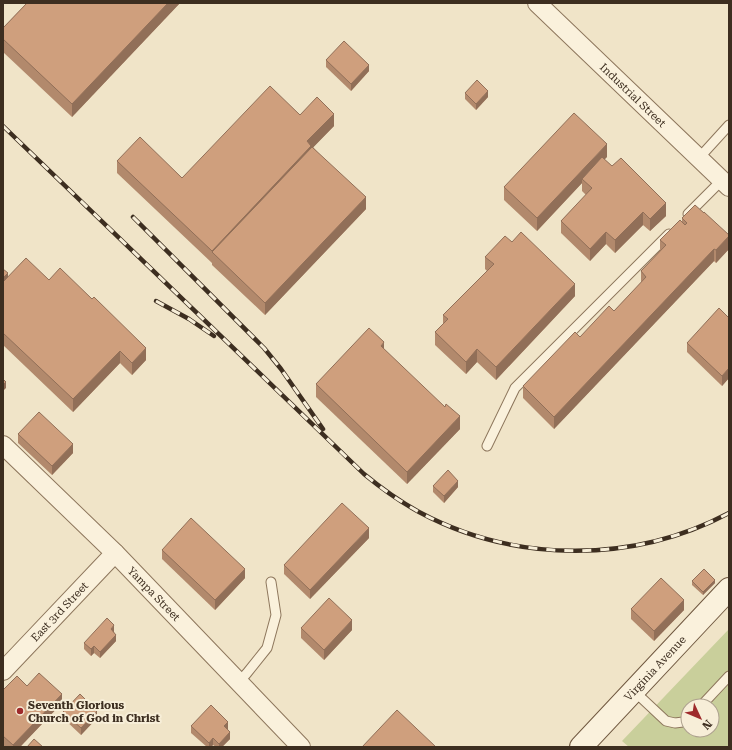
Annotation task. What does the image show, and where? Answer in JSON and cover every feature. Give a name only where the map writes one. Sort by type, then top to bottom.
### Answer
[{"type":"street","name":"Industrial Street","points":[[538,3],[725,183]]},
{"type":"street","name":"Yampa Street","points":[[3,445],[115,553],[301,747]]},
{"type":"street","name":"East 3rd Street","points":[[3,671],[115,553]]},
{"type":"street","name":"Virginia Avenue","points":[[582,747],[729,589]]},
{"type":"lane","points":[[699,158],[729,124]]},
{"type":"lane","points":[[487,446],[515,388],[679,223],[725,183]]},
{"type":"lane","points":[[239,682],[267,648],[276,615],[270,582]]},
{"type":"lane","points":[[708,698],[729,676]]},
{"type":"lane","points":[[634,691],[666,721],[680,722]]},
{"type":"green space","points":[[729,629],[729,747],[629,747],[622,741]]},
{"type":"building","points":[[27,3],[168,3],[72,104],[3,39],[3,28]]},
{"type":"building","points":[[344,41],[369,65],[351,84],[326,60]]},
{"type":"building","points":[[477,80],[488,91],[476,104],[465,93]]},
{"type":"building","points":[[270,86],[300,115],[317,97],[334,114],[307,141],[311,146],[212,251],[117,161],[140,137],[182,178]]},
{"type":"building","points":[[574,113],[607,144],[537,218],[504,187]]},
{"type":"building","points":[[312,147],[366,197],[265,303],[212,252]]},
{"type":"building","points":[[602,157],[612,166],[621,158],[666,203],[650,219],[643,212],[615,240],[606,232],[590,249],[561,221],[592,188],[582,179]]},
{"type":"building","points":[[695,205],[729,236],[716,250],[714,249],[554,417],[523,386],[575,332],[580,337],[609,306],[614,311],[646,277],[641,271],[666,245],[660,240],[680,220],[685,225],[687,223],[682,218]]},
{"type":"building","points":[[521,232],[575,284],[496,367],[477,349],[466,362],[435,332],[448,319],[443,315],[494,264],[485,257],[505,236],[512,242]]},
{"type":"building","points":[[26,258],[49,280],[60,268],[92,299],[94,297],[146,348],[132,363],[120,351],[73,399],[3,333],[3,282]]},
{"type":"building","points":[[3,269],[8,273],[3,278]]},
{"type":"building","points":[[719,308],[729,318],[729,368],[722,376],[687,343]]},
{"type":"building","points":[[369,328],[384,342],[381,346],[445,407],[446,404],[460,416],[407,472],[316,384]]},
{"type":"building","points":[[39,412],[73,444],[52,466],[18,434]]},
{"type":"building","points":[[448,470],[458,481],[444,496],[433,486]]},
{"type":"building","points":[[342,503],[369,528],[310,590],[284,565]]},
{"type":"building","points":[[191,518],[245,569],[215,600],[162,550]]},
{"type":"building","points":[[704,569],[715,580],[703,592],[692,581]]},
{"type":"building","points":[[661,578],[684,600],[654,631],[631,609]]},
{"type":"building","points":[[329,598],[352,620],[324,650],[301,628]]},
{"type":"building","points":[[107,618],[114,625],[111,629],[116,635],[100,652],[94,646],[91,649],[84,643]]},
{"type":"building","points":[[39,673],[62,694],[13,745],[3,736],[3,690],[17,676],[27,686]]},
{"type":"building","points":[[80,694],[97,711],[81,728],[63,712]]},
{"type":"building","points":[[211,705],[228,722],[224,726],[230,732],[219,744],[213,738],[209,743],[191,726]]},
{"type":"building","points":[[397,710],[436,747],[362,747]]},
{"type":"building","points":[[34,739],[43,747],[27,747]]},
{"type":"railway","points":[[3,126],[364,474],[390,494],[419,512],[456,529],[494,541],[534,548],[574,551],[614,549],[653,542],[692,530],[729,513]]},
{"type":"railway","points":[[133,217],[264,348],[281,369],[323,429]]},
{"type":"railway","points":[[156,301],[189,319],[214,336]]},
{"type":"place","name":"Seventh Glorious Church of God in Christ","points":[[20,711]]}]
